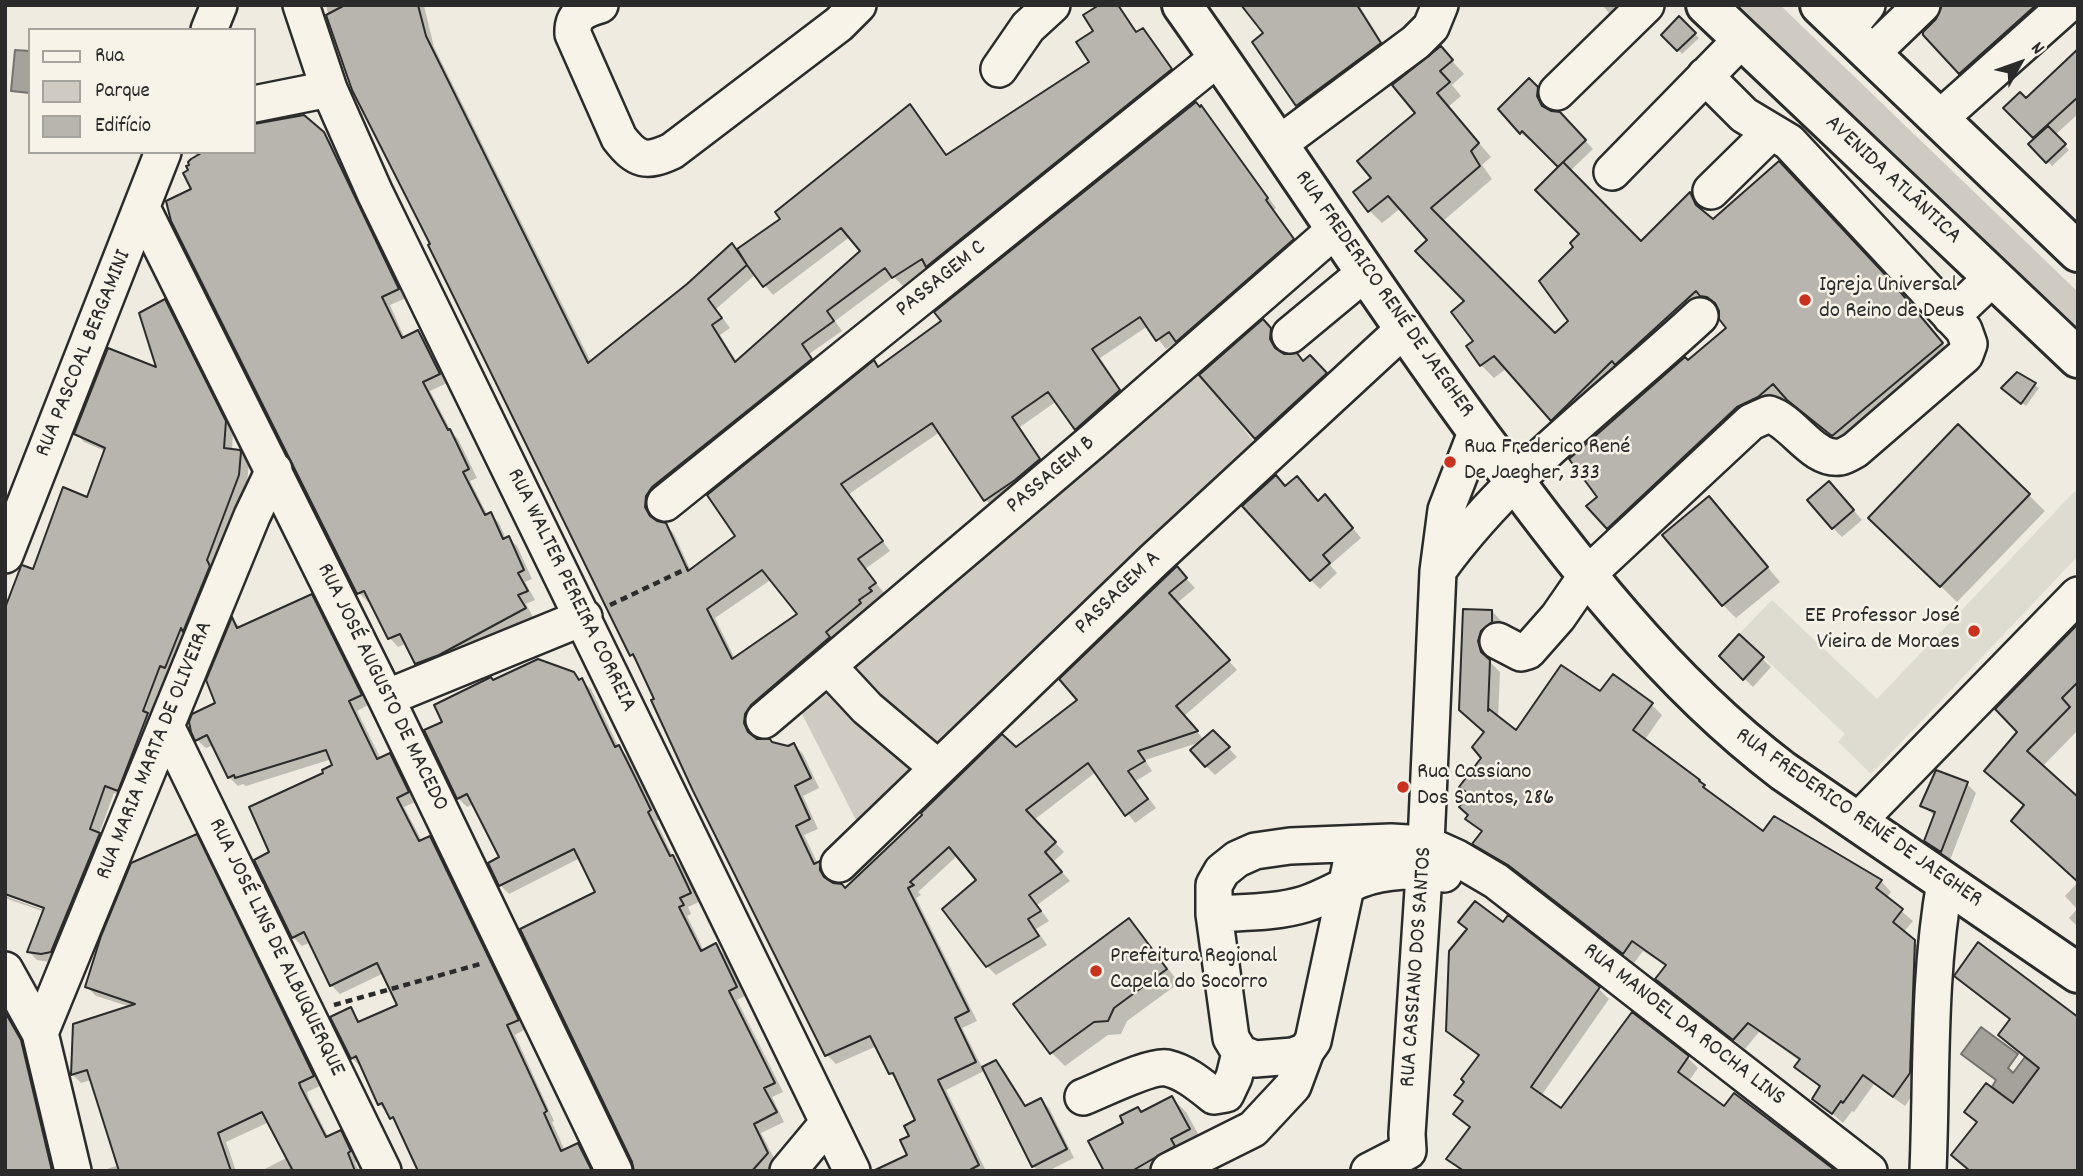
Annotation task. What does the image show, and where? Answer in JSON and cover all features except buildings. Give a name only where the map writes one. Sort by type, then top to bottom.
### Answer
[{"type":"main road","name":"RUA FREDERICO RENÉ DE JAEGHER","points":[[1182,5],[1404,329],[1514,482],[1587,575],[1679,682],[1740,739],[1783,771],[2078,973]]},
{"type":"main road","name":"AVENIDA ATLÂNTICA","points":[[1706,5],[2078,358]]},
{"type":"main road","points":[[1851,24],[1940,119],[2078,251]]},
{"type":"street","points":[[210,28],[219,5]]},
{"type":"street","name":"RUA WALTER PEREIRA CORREIA","points":[[301,5],[329,89],[375,193],[852,1171]]},
{"type":"street","points":[[600,5],[578,14],[572,23],[573,34],[619,138],[630,152],[644,159],[656,158],[672,151],[839,24],[858,5]]},
{"type":"street","points":[[999,69],[1028,27],[1052,5]]},
{"type":"street","points":[[1279,144],[1416,42],[1432,27],[1440,5]]},
{"type":"street","points":[[1557,92],[1646,5]]},
{"type":"street","points":[[1851,24],[1922,5]]},
{"type":"street","points":[[1940,119],[2067,5]]},
{"type":"street","points":[[1612,172],[1742,39]]},
{"type":"street","name":"PASSAGEM C","points":[[665,503],[1219,57]]},
{"type":"street","points":[[1498,641],[1521,653],[1528,652],[1558,617],[1587,575],[1760,416],[1769,414],[1780,418],[1825,456],[1840,457],[1855,450],[1965,355],[1969,344],[1964,330],[1789,142],[1744,115],[1704,76]]},
{"type":"street","points":[[256,104],[329,89]]},
{"type":"street","points":[[1711,191],[1771,132]]},
{"type":"street","name":"RUA PASCOAL BERGAMINI","points":[[5,555],[162,154]]},
{"type":"street","name":"RUA JOSÉ AUGUSTO DE MACEDO","points":[[142,208],[386,698],[614,1171]]},
{"type":"street","name":"PASSAGEM B","points":[[764,720],[1094,440],[1337,228]]},
{"type":"street","points":[[1290,335],[1366,272]]},
{"type":"street","points":[[1951,317],[1993,277]]},
{"type":"street","points":[[1438,571],[1467,531],[1514,482],[1700,316]]},
{"type":"street","name":"PASSAGEM A","points":[[839,864],[1154,560],[1404,329]]},
{"type":"street","name":"RUA CASSIANO DOS SANTOS","points":[[1369,1171],[1411,1161],[1407,1134],[1425,857],[1438,571],[1446,510],[1477,430]]},
{"type":"street","name":"RUA MARIA MARTA DE OLIVEIRA","points":[[40,1033],[252,516],[274,470]]},
{"type":"street","points":[[1858,821],[2078,595]]},
{"type":"street","points":[[386,698],[584,617]]},
{"type":"street","points":[[828,666],[867,708],[938,768]]},
{"type":"street","name":"RUA JOSÉ LINS DE ALBUQUERQUE","points":[[166,726],[383,1171]]},
{"type":"street","points":[[1306,1051],[1293,1056],[1255,1059],[1240,1054],[1231,1038],[1214,914],[1214,885],[1222,871],[1237,859],[1255,851],[1290,846],[1391,842],[1425,857]]},
{"type":"street","points":[[1169,1171],[1253,1129],[1293,1086],[1312,1041],[1354,845]]},
{"type":"street","points":[[1214,914],[1284,909],[1307,904],[1345,886],[1425,857]]},
{"type":"street","name":"RUA MANOEL DA ROCHA LINS","points":[[1425,857],[1496,881],[1870,1171]]},
{"type":"street","points":[[1928,1171],[1935,943],[1945,883]]},
{"type":"street","points":[[5,970],[40,1033],[73,1171]]},
{"type":"street","points":[[1083,1097],[1143,1073],[1164,1068],[1185,1075],[1214,1096],[1226,1094],[1240,1054]]},
{"type":"street","points":[[788,1171],[828,1124]]},
{"type":"path","points":[[584,617],[688,568]]},
{"type":"path","points":[[306,1013],[510,956]]},
{"type":"shaded area","points":[[15,50],[28,51],[28,93],[11,91]]},
{"type":"shaded area","name":"EE Professor José Vieira de Moraes","points":[[2075,491],[2078,494],[2078,556],[1871,774],[1838,742],[1845,734],[1739,634],[1772,600],[1877,699]]},
{"type":"shaded area","points":[[1981,1027],[2018,1054],[2008,1068],[2013,1073],[2025,1057],[2039,1068],[2013,1103],[1992,1087],[1996,1080],[1961,1054]]},
{"type":"green space","points":[[1726,5],[1780,5],[2078,292],[2078,340]]},
{"type":"green space","points":[[1191,364],[1254,442],[858,824],[798,706]]},
{"type":"place","name":"Igreja Universal do Reino de Deus","points":[[1805,300]]},
{"type":"place","name":"Rua Frederico René De Jaegher, 333","points":[[1450,462]]},
{"type":"place","name":"EE Professor José Vieira de Moraes","points":[[1974,631]]},
{"type":"place","name":"Rua Cassiano Dos Santos, 286","points":[[1403,787]]},
{"type":"place","name":"Prefeitura Regional Capela do Socorro","points":[[1096,971]]}]
